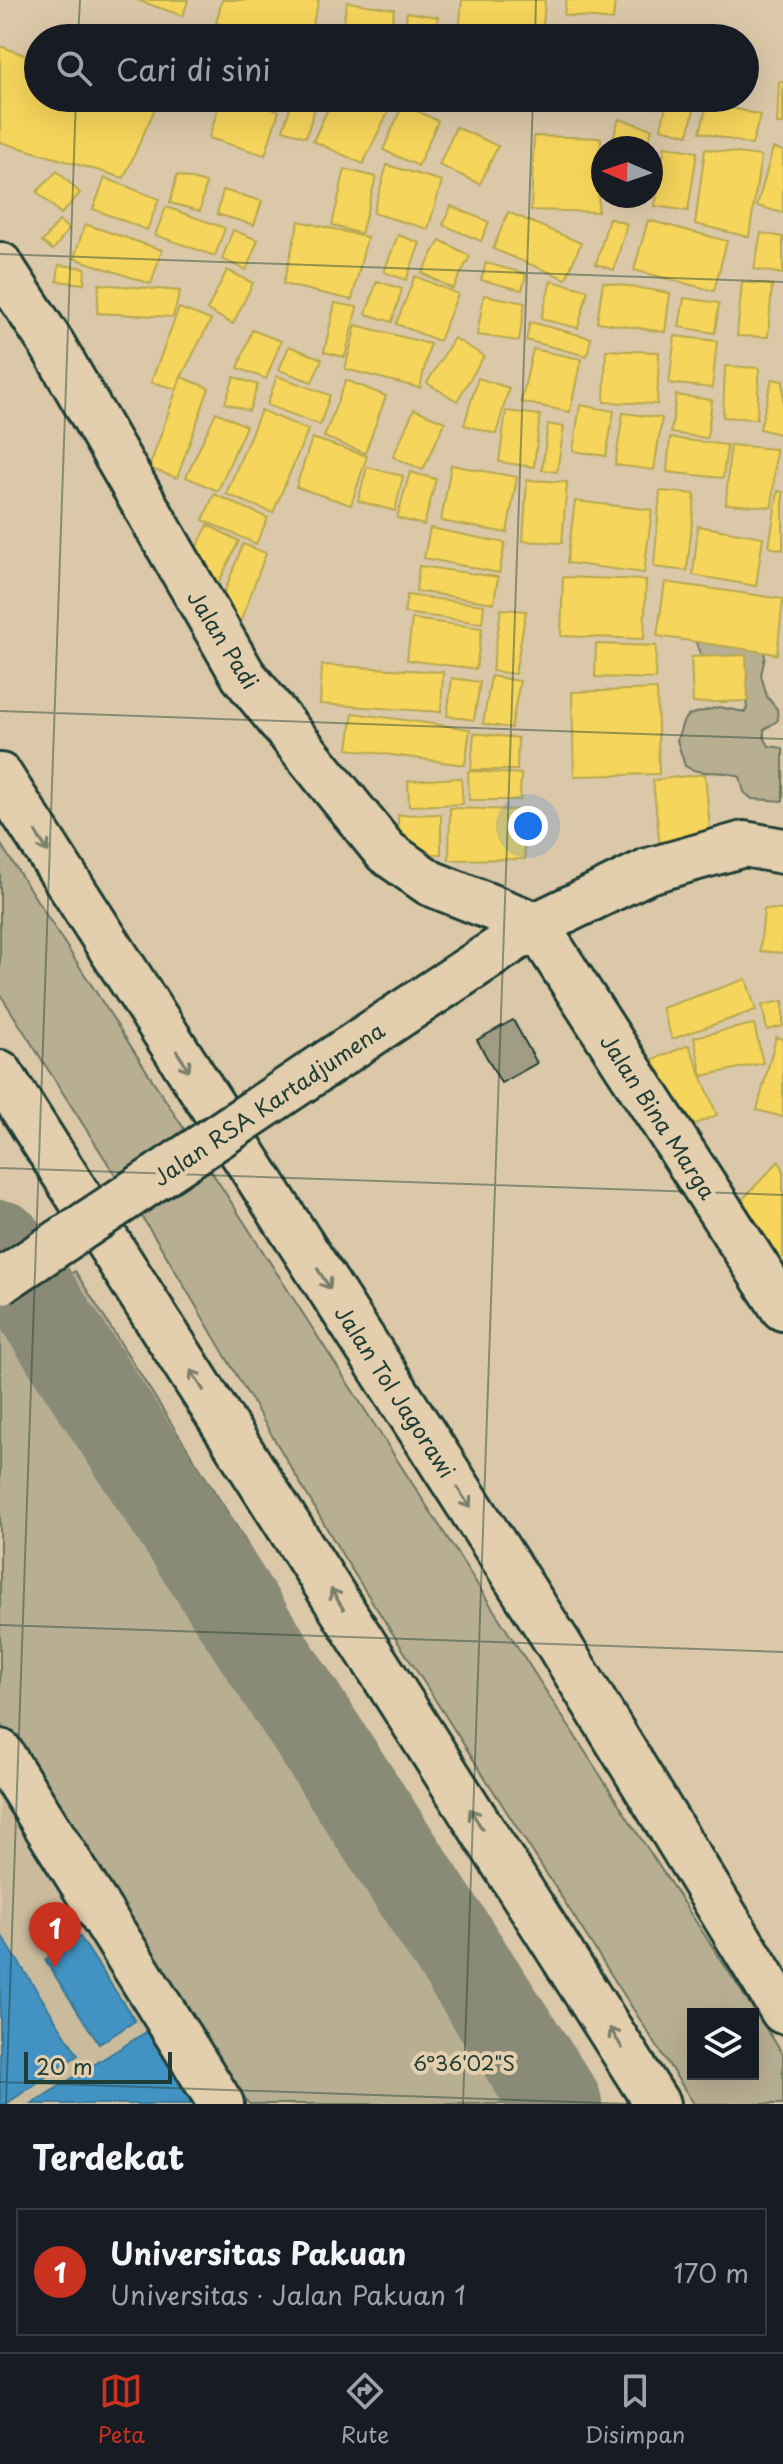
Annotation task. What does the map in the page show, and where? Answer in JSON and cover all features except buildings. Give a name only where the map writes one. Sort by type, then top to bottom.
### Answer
[{"type":"main road","name":"Jalan Padi","points":[[0,265],[53,346],[243,675],[338,793],[386,852],[430,883],[536,925]]},
{"type":"main road","name":"Jalan Tol Jagorawi","points":[[0,776],[559,1645],[783,2011]]},
{"type":"main road","name":"Jalan RSA Kartadjumena","points":[[0,1282],[536,925],[648,871],[744,844],[783,851]]},
{"type":"main road","name":"Jalan Bina Marga","points":[[536,925],[783,1308]]},
{"type":"main road","points":[[0,1073],[657,2104]]},
{"type":"main road","points":[[0,1752],[221,2104]]},
{"type":"shaded area","points":[[695,640],[762,642],[765,657],[761,675],[767,697],[777,709],[778,720],[764,730],[764,737],[769,746],[783,748],[783,801],[752,799],[744,792],[740,777],[733,774],[698,771],[685,766],[677,740],[689,715],[719,707],[745,712],[747,708],[745,692],[701,656]]},
{"type":"shaded area","points":[[0,843],[753,2008],[687,2008],[687,2080],[759,2080],[759,2018],[783,2054],[783,2104],[694,2104],[343,1556],[163,1250],[0,994]]},
{"type":"shaded area","points":[[75,1271],[242,1535],[402,1820],[584,2104],[249,2104],[0,1723],[0,1317]]},
{"type":"shaded area","points":[[0,1791],[195,2104],[0,2104]]},
{"type":"waterway","points":[[0,1245],[557,2104]]},
{"type":"place","name":"Universitas Pakuan","points":[[55,1968]]}]
